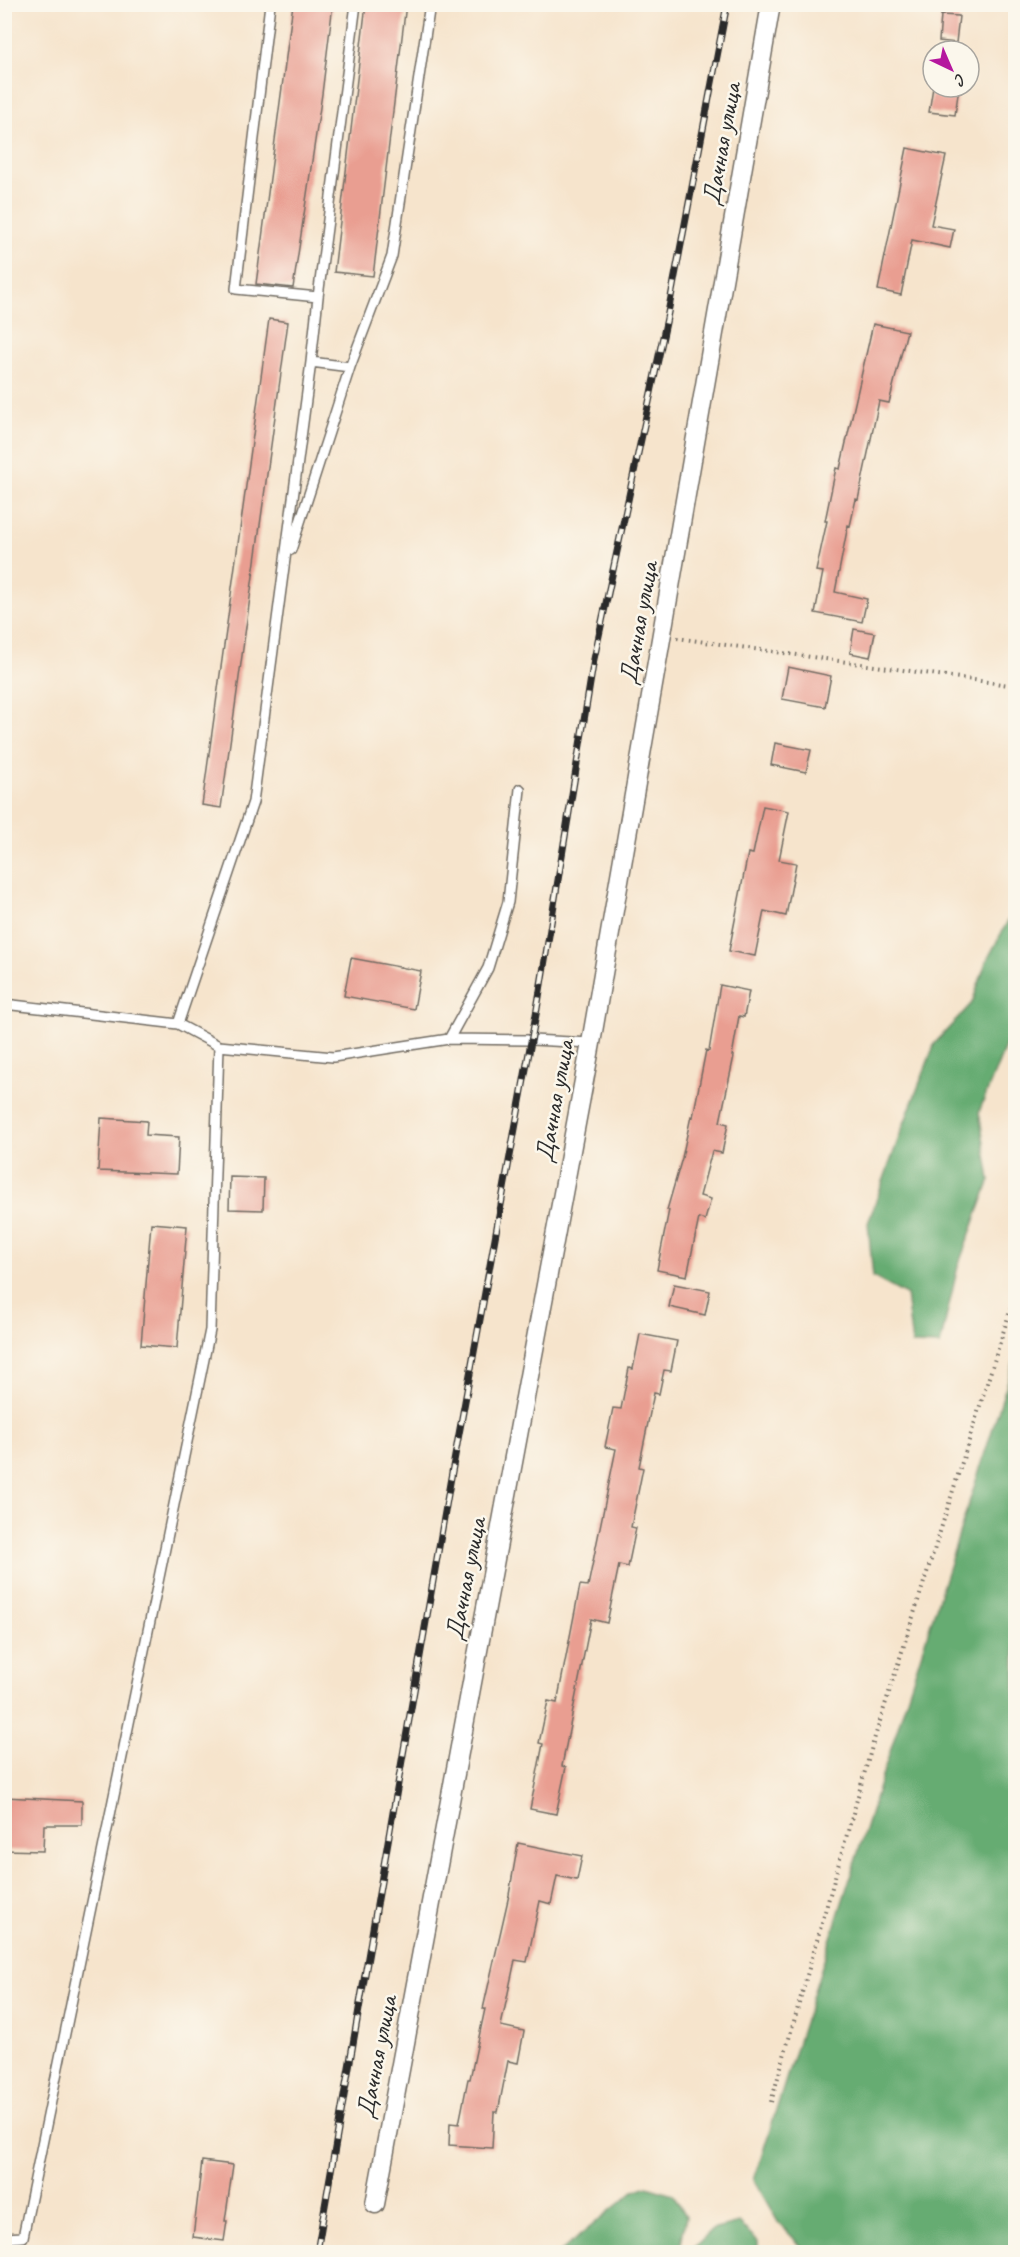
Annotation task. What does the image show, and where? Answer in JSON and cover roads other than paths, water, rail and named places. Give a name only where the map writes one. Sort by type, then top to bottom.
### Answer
[{"type":"street","name":"Дачная улица","points":[[375,2204],[591,1043],[771,4]]},
{"type":"lane","points":[[270,4],[236,289],[318,297]]},
{"type":"lane","points":[[178,1024],[254,802],[356,4]]},
{"type":"lane","points":[[283,573],[350,367],[392,256],[430,4]]},
{"type":"lane","points":[[311,362],[350,367]]},
{"type":"lane","points":[[449,1039],[488,968],[508,902],[520,789]]},
{"type":"lane","points":[[4,1004],[178,1024],[219,1046],[333,1057],[449,1039],[591,1043]]},
{"type":"lane","points":[[4,2238],[23,2237],[210,1330],[219,1046]]},
{"type":"railway","points":[[317,2252],[450,1483],[537,1009],[594,659],[667,318],[727,4]]}]
